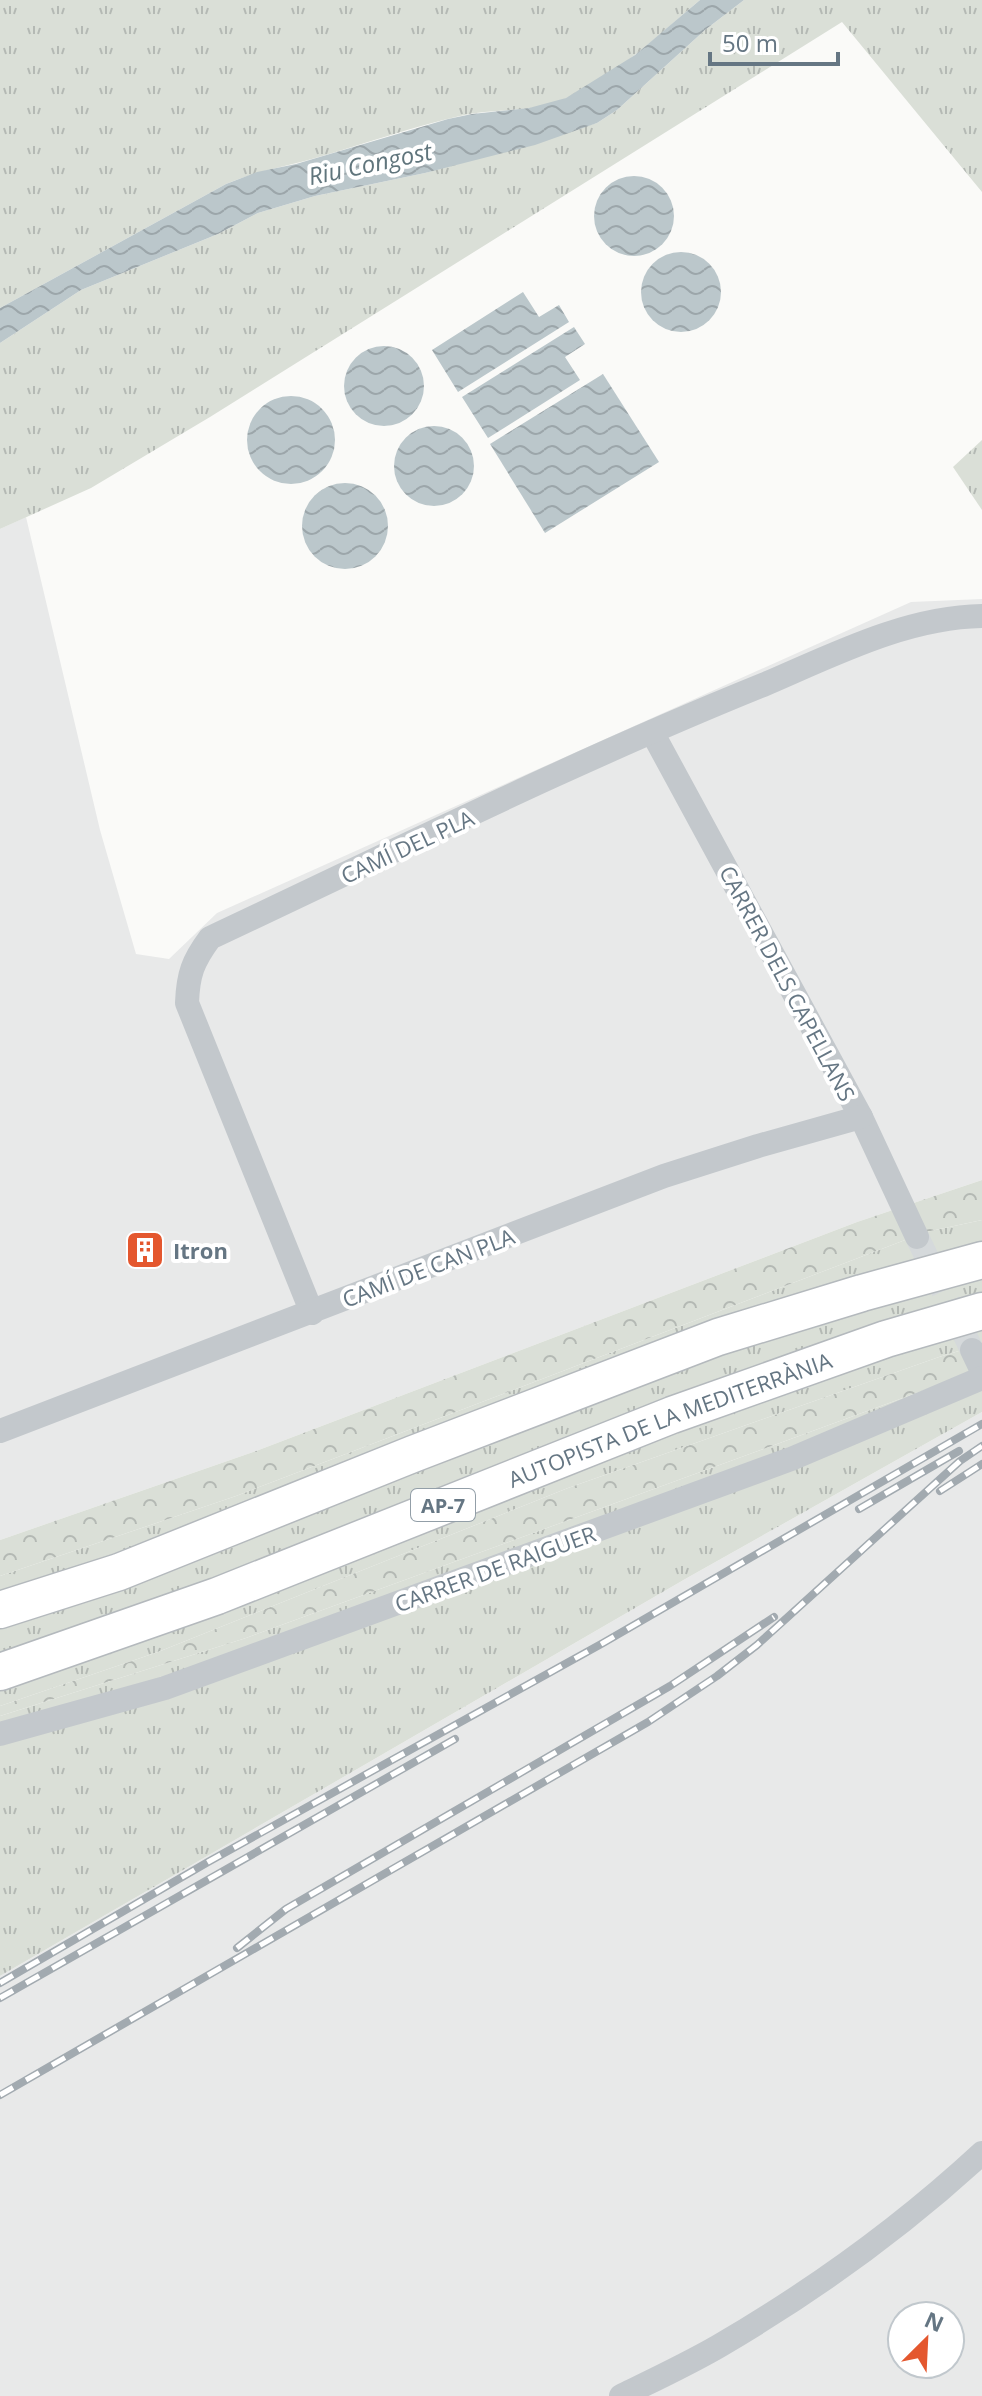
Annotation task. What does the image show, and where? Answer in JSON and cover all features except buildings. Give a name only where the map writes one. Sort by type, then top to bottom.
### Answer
[{"type":"highway","name":"AP-7","points":[[0,1610],[119,1572],[413,1454],[718,1337],[982,1260]]},
{"type":"highway","name":"AUTOPISTA DE LA MEDITERRÀNIA","points":[[0,1672],[217,1596],[672,1415],[886,1339],[982,1311]]},
{"type":"highway","points":[[886,1339],[979,1347]]},
{"type":"street","name":"CAMÍ DEL PLA","points":[[312,1313],[187,1003],[188,981],[195,958],[210,938],[652,732],[869,642],[941,620],[982,616]]},
{"type":"street","name":"CARRER DELS CAPELLANS","points":[[652,732],[861,1117],[917,1237]]},
{"type":"street","name":"CAMÍ DE CAN PLA","points":[[0,1431],[664,1176],[861,1117]]},
{"type":"street","name":"CARRER DE RAIGUER","points":[[0,1734],[165,1688],[791,1459],[982,1378]]},
{"type":"street","points":[[621,2396],[718,2347],[871,2247],[982,2153]]},
{"type":"shaded area","points":[[26,517],[100,830],[136,954],[169,959],[217,913],[911,602],[982,599],[982,1180],[857,1222],[256,1451],[0,1540],[0,529]]},
{"type":"shaded area","points":[[982,1412],[982,2396],[0,2396],[0,1976],[687,1578]]},
{"type":"green space","points":[[0,0],[700,0],[617,68],[562,100],[537,107],[460,116],[238,179],[0,308]]},
{"type":"green space","points":[[744,0],[982,0],[982,192],[842,22],[210,417],[91,488],[0,529],[0,343],[81,290],[218,234],[258,213],[315,196],[425,173],[597,123],[617,110],[705,30]]},
{"type":"green space","points":[[982,440],[982,510],[953,467]]},
{"type":"green space","points":[[982,1180],[982,1220],[926,1232],[236,1496],[0,1576],[0,1540],[256,1451],[857,1222]]},
{"type":"green space","points":[[982,1220],[982,1344],[568,1488],[158,1652],[0,1706],[0,1576],[236,1496],[926,1232]]},
{"type":"green space","points":[[982,1344],[982,1369],[246,1638],[0,1716],[0,1706],[158,1652],[568,1488]]},
{"type":"green space","points":[[982,1369],[982,1412],[687,1578],[0,1976],[0,1716],[246,1638]]},
{"type":"water","name":"Riu Congost","points":[[700,0],[744,0],[705,30],[617,110],[597,123],[535,145],[425,173],[315,196],[258,213],[218,234],[81,290],[0,343],[0,308],[226,184],[257,172],[296,164],[448,119],[529,108],[566,98],[635,55]]},
{"type":"water","points":[[634,176],[649,179],[662,188],[671,201],[674,216],[671,231],[662,244],[649,253],[634,256],[619,253],[606,244],[597,231],[594,216],[597,201],[606,188],[619,179]]},
{"type":"water","points":[[681,252],[696,255],[709,264],[718,277],[721,292],[718,307],[709,320],[696,329],[681,332],[666,329],[653,320],[644,307],[641,292],[644,277],[653,264],[666,255]]},
{"type":"water","points":[[523,292],[539,317],[559,305],[569,322],[458,392],[432,350]]},
{"type":"water","points":[[574,327],[585,344],[565,357],[580,380],[488,438],[462,397]]},
{"type":"water","points":[[376,346],[392,346],[406,352],[418,364],[424,386],[418,408],[406,420],[392,426],[376,426],[362,420],[350,408],[344,394],[344,378],[350,364],[362,352]]},
{"type":"water","points":[[603,374],[659,462],[545,533],[490,444]]},
{"type":"water","points":[[291,396],[308,400],[322,409],[331,423],[335,440],[331,457],[322,471],[308,480],[291,484],[274,480],[260,471],[251,457],[247,440],[251,423],[260,409],[274,400]]},
{"type":"water","points":[[426,426],[442,426],[463,437],[474,458],[474,474],[463,495],[442,506],[426,506],[412,500],[400,488],[394,474],[394,458],[400,444],[412,432]]},
{"type":"water","points":[[337,483],[353,483],[376,495],[385,509],[388,526],[385,543],[376,557],[353,569],[337,569],[321,562],[309,550],[302,534],[302,518],[309,502],[321,490]]},
{"type":"tunnel","points":[[917,1237],[972,1350]]},
{"type":"railway","points":[[0,1983],[208,1862],[603,1643],[982,1424]]},
{"type":"railway","points":[[0,2095],[648,1722],[757,1645],[960,1461],[982,1446]]},
{"type":"railway","points":[[859,1509],[959,1451]]},
{"type":"railway","points":[[940,1491],[982,1464]]},
{"type":"railway","points":[[237,1948],[286,1909],[670,1686],[774,1617]]},
{"type":"railway","points":[[0,1998],[455,1739]]},
{"type":"place","name":"Itron","points":[[145,1250]]}]
